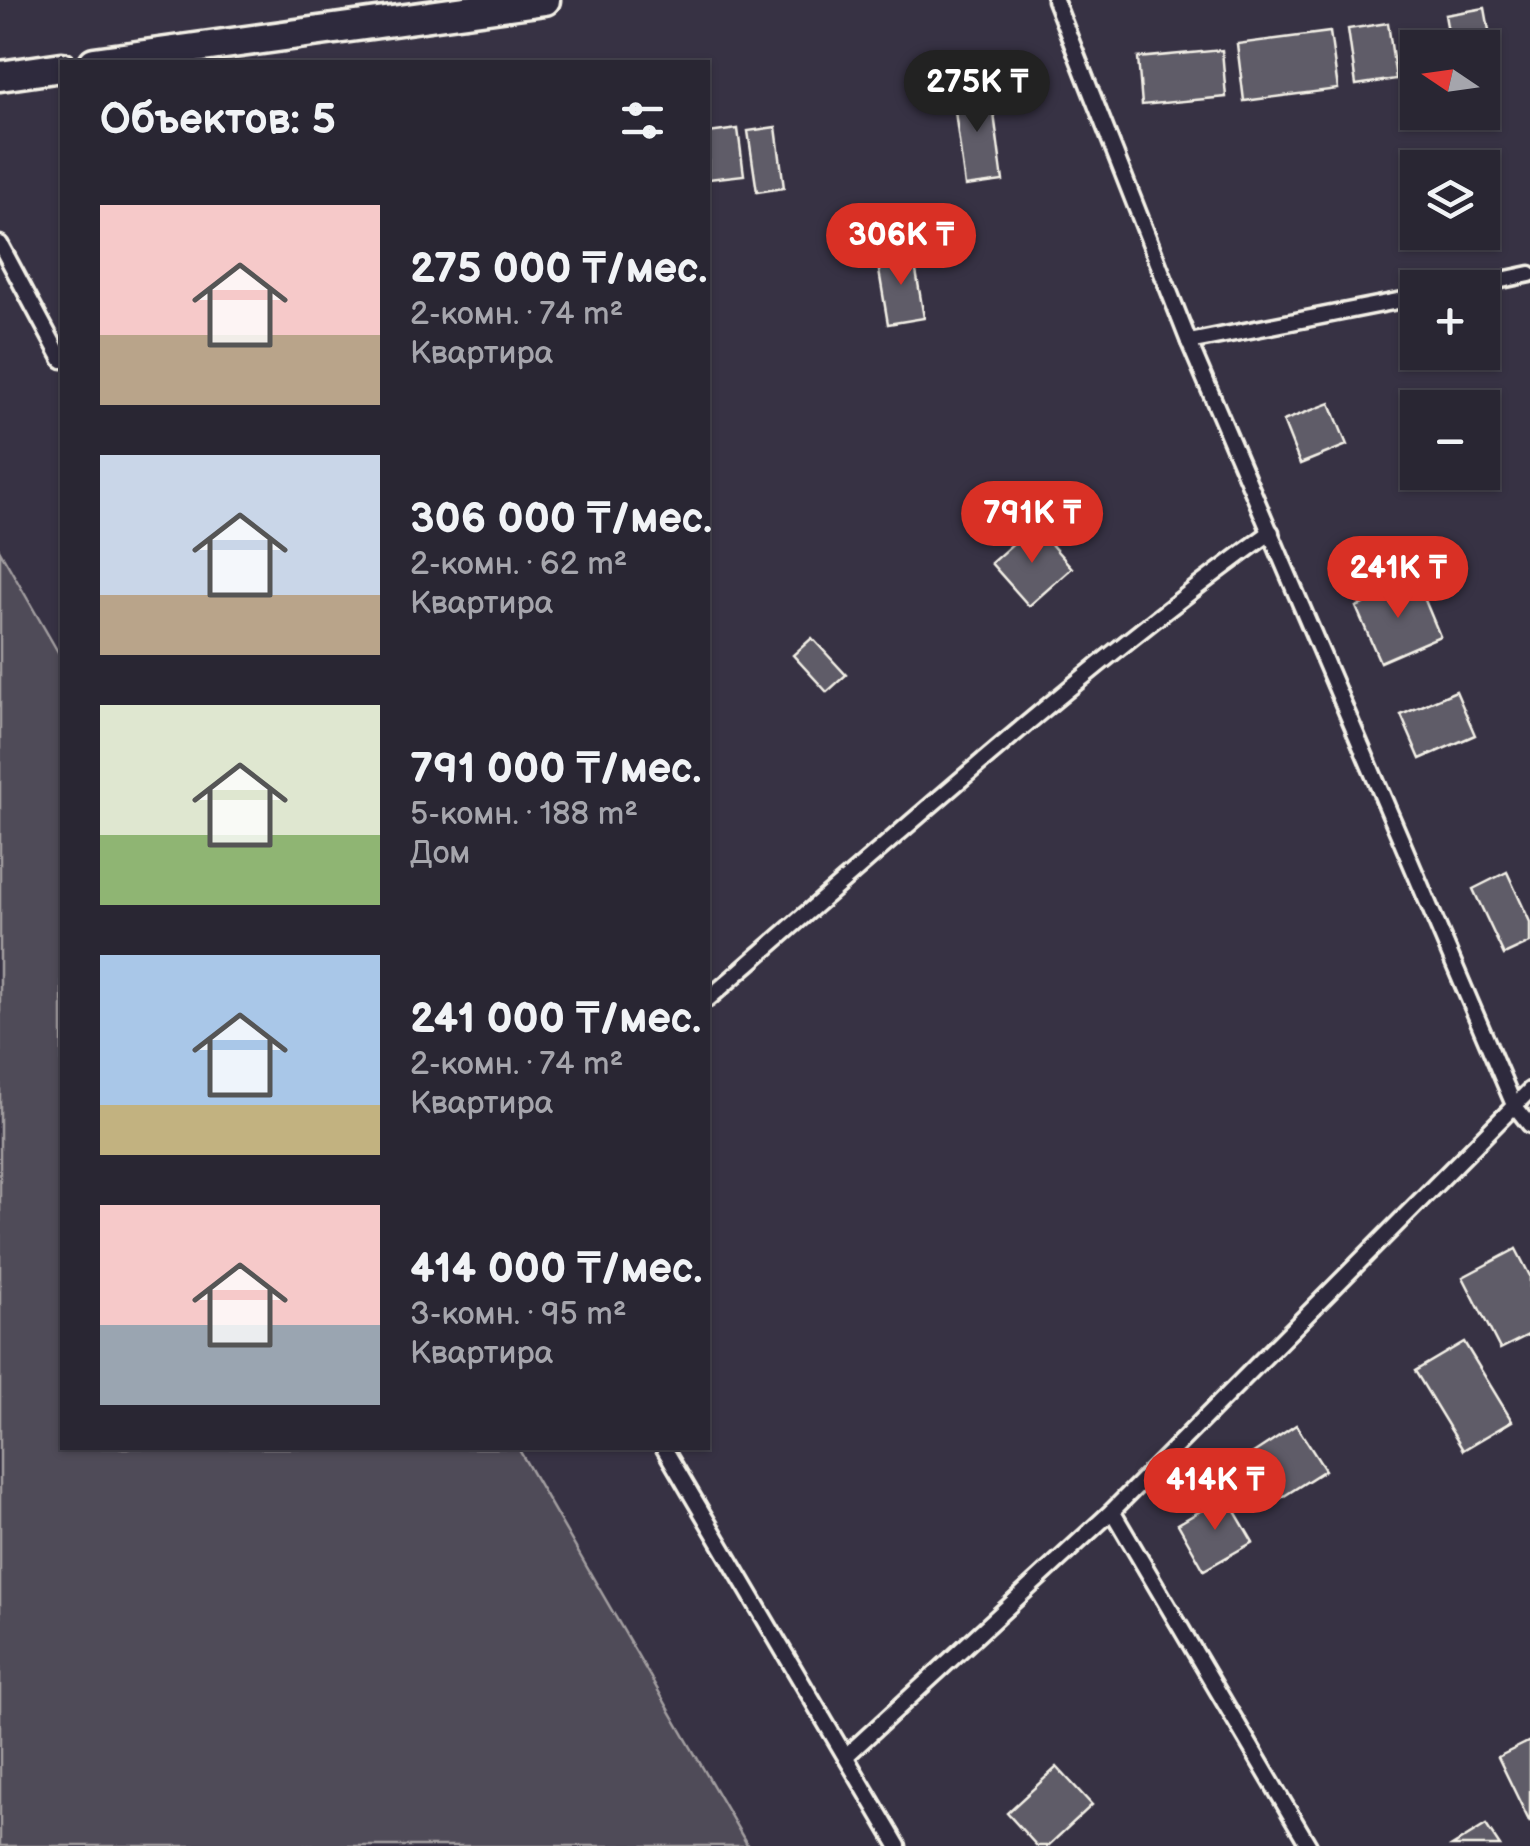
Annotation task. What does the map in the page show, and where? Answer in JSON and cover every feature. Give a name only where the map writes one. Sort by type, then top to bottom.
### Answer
[{"type":"street","points":[[109,60],[545,0]]},
{"type":"street","points":[[0,76],[60,67]]},
{"type":"lane","points":[[1055,0],[1189,342],[1514,1106],[1530,1125]]},
{"type":"lane","points":[[0,244],[60,356]]},
{"type":"lane","points":[[1500,280],[1530,274]]},
{"type":"lane","points":[[1189,342],[1400,300]]},
{"type":"lane","points":[[710,997],[1090,671],[1177,600],[1271,532]]},
{"type":"lane","points":[[846,1756],[1112,1511],[1530,1090]]},
{"type":"lane","points":[[665,1450],[898,1846]]},
{"type":"lane","points":[[1112,1511],[1310,1846]]},
{"type":"shaded area","points":[[0,551],[60,656],[60,1450],[519,1450],[748,1846],[0,1846]]},
{"type":"building","points":[[1485,8],[1489,30],[1448,30],[1445,15]]},
{"type":"building","points":[[1388,23],[1396,79],[1356,85],[1348,29]]},
{"type":"building","points":[[1330,32],[1338,89],[1244,101],[1237,44]]},
{"type":"building","points":[[1222,50],[1226,97],[1142,105],[1138,58]]},
{"type":"building","points":[[990,84],[1003,181],[965,186],[952,89]]},
{"type":"building","points":[[776,127],[784,188],[757,192],[748,131]]},
{"type":"building","points":[[738,129],[744,175],[710,179],[710,133]]},
{"type":"building","points":[[913,253],[924,318],[888,324],[877,259]]},
{"type":"building","points":[[1330,403],[1347,445],[1300,464],[1283,421]]},
{"type":"building","points":[[1034,525],[1072,568],[1029,606],[991,563]]},
{"type":"building","points":[[1417,581],[1440,636],[1380,662],[1356,607]]},
{"type":"building","points":[[812,638],[846,675],[827,692],[793,655]]},
{"type":"building","points":[[1456,691],[1475,735],[1420,759],[1401,715]]},
{"type":"building","points":[[1507,872],[1530,922],[1530,943],[1504,955],[1473,889]]},
{"type":"building","points":[[1516,1249],[1530,1276],[1530,1334],[1500,1349],[1463,1277]]},
{"type":"building","points":[[1464,1342],[1512,1421],[1463,1450],[1415,1371]]},
{"type":"building","points":[[1296,1425],[1325,1470],[1273,1503],[1244,1459]]},
{"type":"building","points":[[1226,1496],[1253,1542],[1204,1570],[1178,1524]]},
{"type":"building","points":[[1530,1741],[1530,1823],[1498,1757]]},
{"type":"building","points":[[1057,1767],[1092,1805],[1048,1846],[1037,1846],[1007,1813]]},
{"type":"building","points":[[1486,1825],[1500,1846],[1452,1846]]}]
